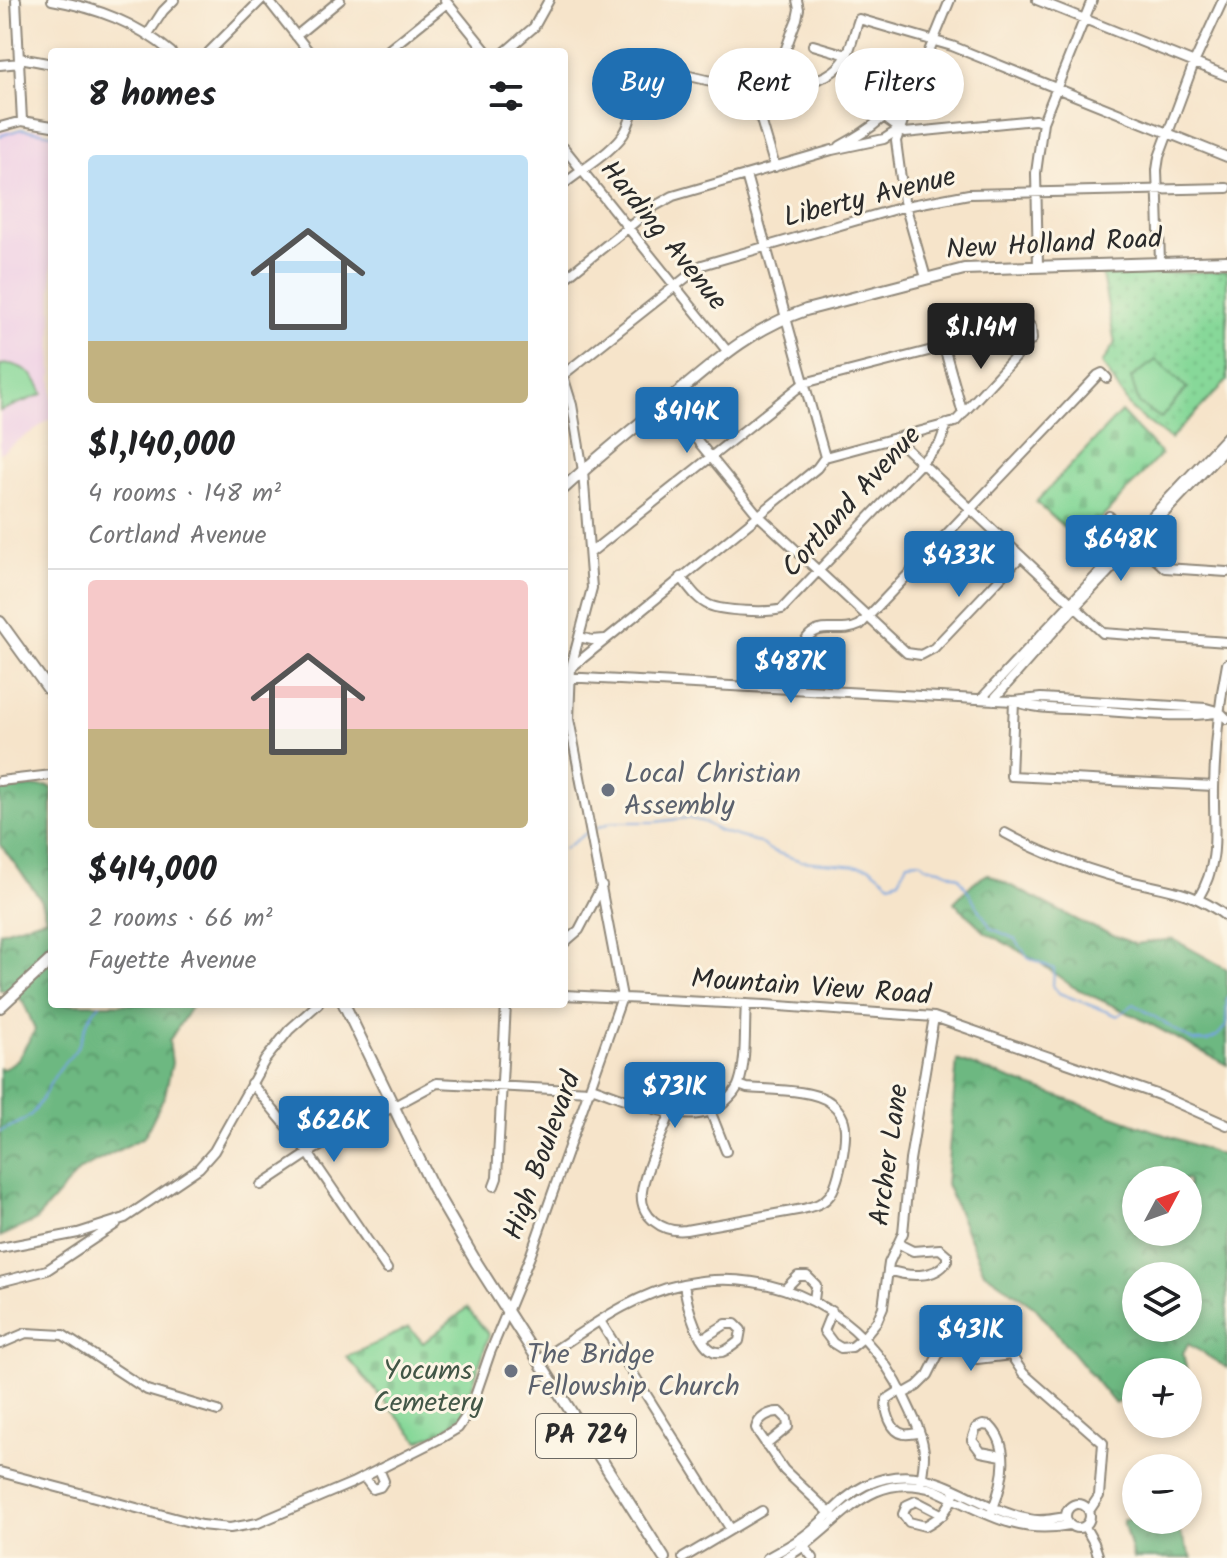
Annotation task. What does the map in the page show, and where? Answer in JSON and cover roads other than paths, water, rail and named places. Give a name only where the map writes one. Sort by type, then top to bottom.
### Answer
[{"type":"main road","name":"New Holland Road","points":[[568,484],[728,352],[756,331],[786,317],[964,269],[1227,261]]},
{"type":"main road","points":[[0,622],[48,688]]},
{"type":"main road","points":[[0,1007],[48,963]]},
{"type":"main road","name":"PA 724","points":[[346,1008],[393,1108],[451,1219],[664,1558]]},
{"type":"street","points":[[16,0],[22,121]]},
{"type":"street","points":[[52,0],[100,5],[166,48]]},
{"type":"street","points":[[148,34],[174,0]]},
{"type":"street","points":[[213,48],[261,0]]},
{"type":"street","points":[[268,0],[306,48]]},
{"type":"street","points":[[296,36],[340,0]]},
{"type":"street","points":[[510,48],[534,27],[549,0]]},
{"type":"street","points":[[568,181],[622,136],[641,85],[653,72],[664,70],[745,89],[764,86],[773,75],[797,19],[797,0]]},
{"type":"street","points":[[930,48],[950,0]]},
{"type":"street","points":[[1037,0],[1227,76]]},
{"type":"street","points":[[1038,266],[1039,121],[1092,0]]},
{"type":"street","points":[[1160,262],[1157,166],[1194,63],[1223,0]]},
{"type":"street","points":[[391,48],[446,1],[484,48]]},
{"type":"street","points":[[849,48],[859,19],[933,40],[1227,157]]},
{"type":"street","points":[[813,45],[835,51]]},
{"type":"street","points":[[0,65],[20,60],[48,64]]},
{"type":"street","points":[[775,167],[757,106],[776,91],[830,73],[835,68]]},
{"type":"street","points":[[832,150],[882,120]]},
{"type":"street","points":[[887,120],[905,133],[1039,121]]},
{"type":"street","points":[[902,120],[896,141],[900,183],[926,278]]},
{"type":"street","points":[[0,127],[22,121],[48,125]]},
{"type":"street","points":[[568,276],[655,206],[673,196],[832,150],[884,139],[898,130]]},
{"type":"street","name":"Harding Avenue","points":[[568,153],[728,352]]},
{"type":"street","points":[[746,175],[825,457]]},
{"type":"street","name":"Liberty Avenue","points":[[568,374],[702,265],[906,206],[959,195],[1227,188]]},
{"type":"street","name":"Cortland Avenue","points":[[681,577],[696,596],[711,606],[769,612],[788,605],[940,443],[947,424],[955,422],[963,414],[1034,335],[1028,324],[1020,324],[944,347]]},
{"type":"street","points":[[590,553],[804,383],[944,347],[963,414]]},
{"type":"street","points":[[799,689],[801,652],[807,637],[819,629],[855,628],[868,618],[1098,375],[1102,373],[1107,378]]},
{"type":"street","name":"High Boulevard","points":[[0,1472],[219,1528],[258,1523],[364,1477],[441,1438],[462,1423],[470,1411],[622,997],[571,734],[569,674],[592,588],[583,471],[568,391]]},
{"type":"street","points":[[666,402],[758,515],[900,649],[921,655],[934,648],[1021,556]]},
{"type":"street","points":[[569,674],[606,639],[817,468],[825,457],[947,424]]},
{"type":"street","points":[[981,699],[1134,539],[1227,436]]},
{"type":"street","points":[[895,438],[1103,633],[1227,642]]},
{"type":"street","points":[[1134,539],[1227,447]]},
{"type":"street","points":[[1109,516],[1165,568],[1227,572]]},
{"type":"street","points":[[993,700],[1073,604]]},
{"type":"street","points":[[579,637],[606,639]]},
{"type":"street","points":[[1199,897],[1210,879],[1214,864],[1214,786],[1227,664]]},
{"type":"street","points":[[569,674],[1014,701],[1035,707],[1223,716]]},
{"type":"street","points":[[1223,716],[1227,697]]},
{"type":"street","points":[[1014,701],[1011,776],[1214,786]]},
{"type":"street","points":[[0,781],[48,775]]},
{"type":"street","points":[[1005,833],[1026,845],[1102,873],[1199,897],[1227,917]]},
{"type":"street","points":[[568,940],[576,934],[602,885]]},
{"type":"street","points":[[587,914],[598,910],[608,915]]},
{"type":"street","name":"Mountain View Road","points":[[568,995],[934,1017],[1159,1095],[1227,1125]]},
{"type":"street","points":[[261,1185],[308,1154],[437,1083],[590,1089],[670,1114],[696,1116],[711,1113],[739,1085],[746,1004]]},
{"type":"street","points":[[0,1282],[47,1270],[206,1161],[251,1083],[289,1030],[314,1008]]},
{"type":"street","points":[[494,1186],[497,1178],[506,1008]]},
{"type":"street","name":"Archer Lane","points":[[863,1338],[879,1318],[888,1270],[904,1226],[910,1160],[934,1017]]},
{"type":"street","points":[[251,1083],[308,1154],[387,1269]]},
{"type":"street","points":[[670,1114],[642,1192],[646,1210],[659,1225],[676,1231],[686,1230],[821,1203],[832,1192],[837,1179],[845,1129],[839,1111],[831,1102],[814,1095],[739,1085]]},
{"type":"street","points":[[711,1113],[726,1151]]},
{"type":"street","points":[[0,1248],[78,1233],[125,1218]]},
{"type":"street","points":[[888,1270],[914,1275],[940,1270],[947,1261],[947,1255],[940,1249],[913,1251],[899,1244]]},
{"type":"street","points":[[786,1288],[798,1276],[807,1276],[816,1285],[814,1300]]},
{"type":"street","points":[[538,1361],[640,1298],[684,1284],[733,1279],[786,1288],[832,1311],[863,1338],[891,1373],[902,1392],[924,1452],[921,1481]]},
{"type":"street","points":[[684,1284],[690,1312],[702,1339],[712,1350],[723,1352],[739,1341],[741,1330],[735,1324],[726,1324],[702,1339]]},
{"type":"street","points":[[832,1311],[824,1331],[833,1343],[848,1349],[863,1338]]},
{"type":"street","points":[[600,1321],[730,1528]]},
{"type":"street","points":[[918,1433],[903,1434],[897,1431],[886,1409],[887,1399],[921,1383],[942,1347],[955,1332],[970,1325],[990,1326],[1006,1340],[1011,1355],[1023,1373],[1103,1443],[1099,1496],[1089,1511]]},
{"type":"street","points":[[955,1332],[977,1359],[1011,1355]]},
{"type":"street","points":[[0,1344],[26,1333],[63,1335],[147,1390],[218,1411]]},
{"type":"street","points":[[766,1445],[784,1470],[833,1516]]},
{"type":"street","points":[[992,1511],[1002,1476],[1002,1456]]},
{"type":"street","name":"High Boulevard","points":[[364,1477],[373,1489],[380,1487],[384,1481],[379,1469]]},
{"type":"street","points":[[785,1558],[833,1516],[849,1495],[868,1484],[891,1478],[921,1481],[1029,1528],[1049,1529],[1067,1521]]},
{"type":"street","points":[[943,1515],[954,1493]]},
{"type":"street","points":[[1074,1505],[1084,1506],[1089,1511],[1090,1519],[1085,1527],[1078,1529],[1067,1521],[1068,1510],[1074,1505]]},
{"type":"street","points":[[683,1558],[762,1511]]},
{"type":"street","points":[[1085,1527],[1099,1558]]},
{"type":"street","points":[[767,1558],[802,1543]]},
{"type":"street","points":[[802,1543],[813,1558]]},
{"type":"waterway","points":[[0,136],[21,129],[48,133]]},
{"type":"waterway","points":[[594,829],[612,822],[687,818],[758,842],[772,851],[801,861],[870,867],[890,883],[899,880],[908,862],[920,861],[927,867],[959,877],[991,928],[1015,939],[1028,957],[1054,969],[1053,986],[1059,993],[1118,1016],[1134,1004],[1193,1041],[1207,1041],[1226,1026],[1227,997]]},
{"type":"waterway","points":[[568,846],[589,831]]},
{"type":"waterway","points":[[0,1131],[24,1120],[37,1108],[58,1071],[78,1046],[96,1008]]},
{"type":"place","name":"Local Christian Assembly","points":[[608,790]]},
{"type":"place","name":"The Bridge Fellowship Church","points":[[511,1371]]},
{"type":"park label","name":"Yocums Cemetery","points":[[428,1387]]}]
